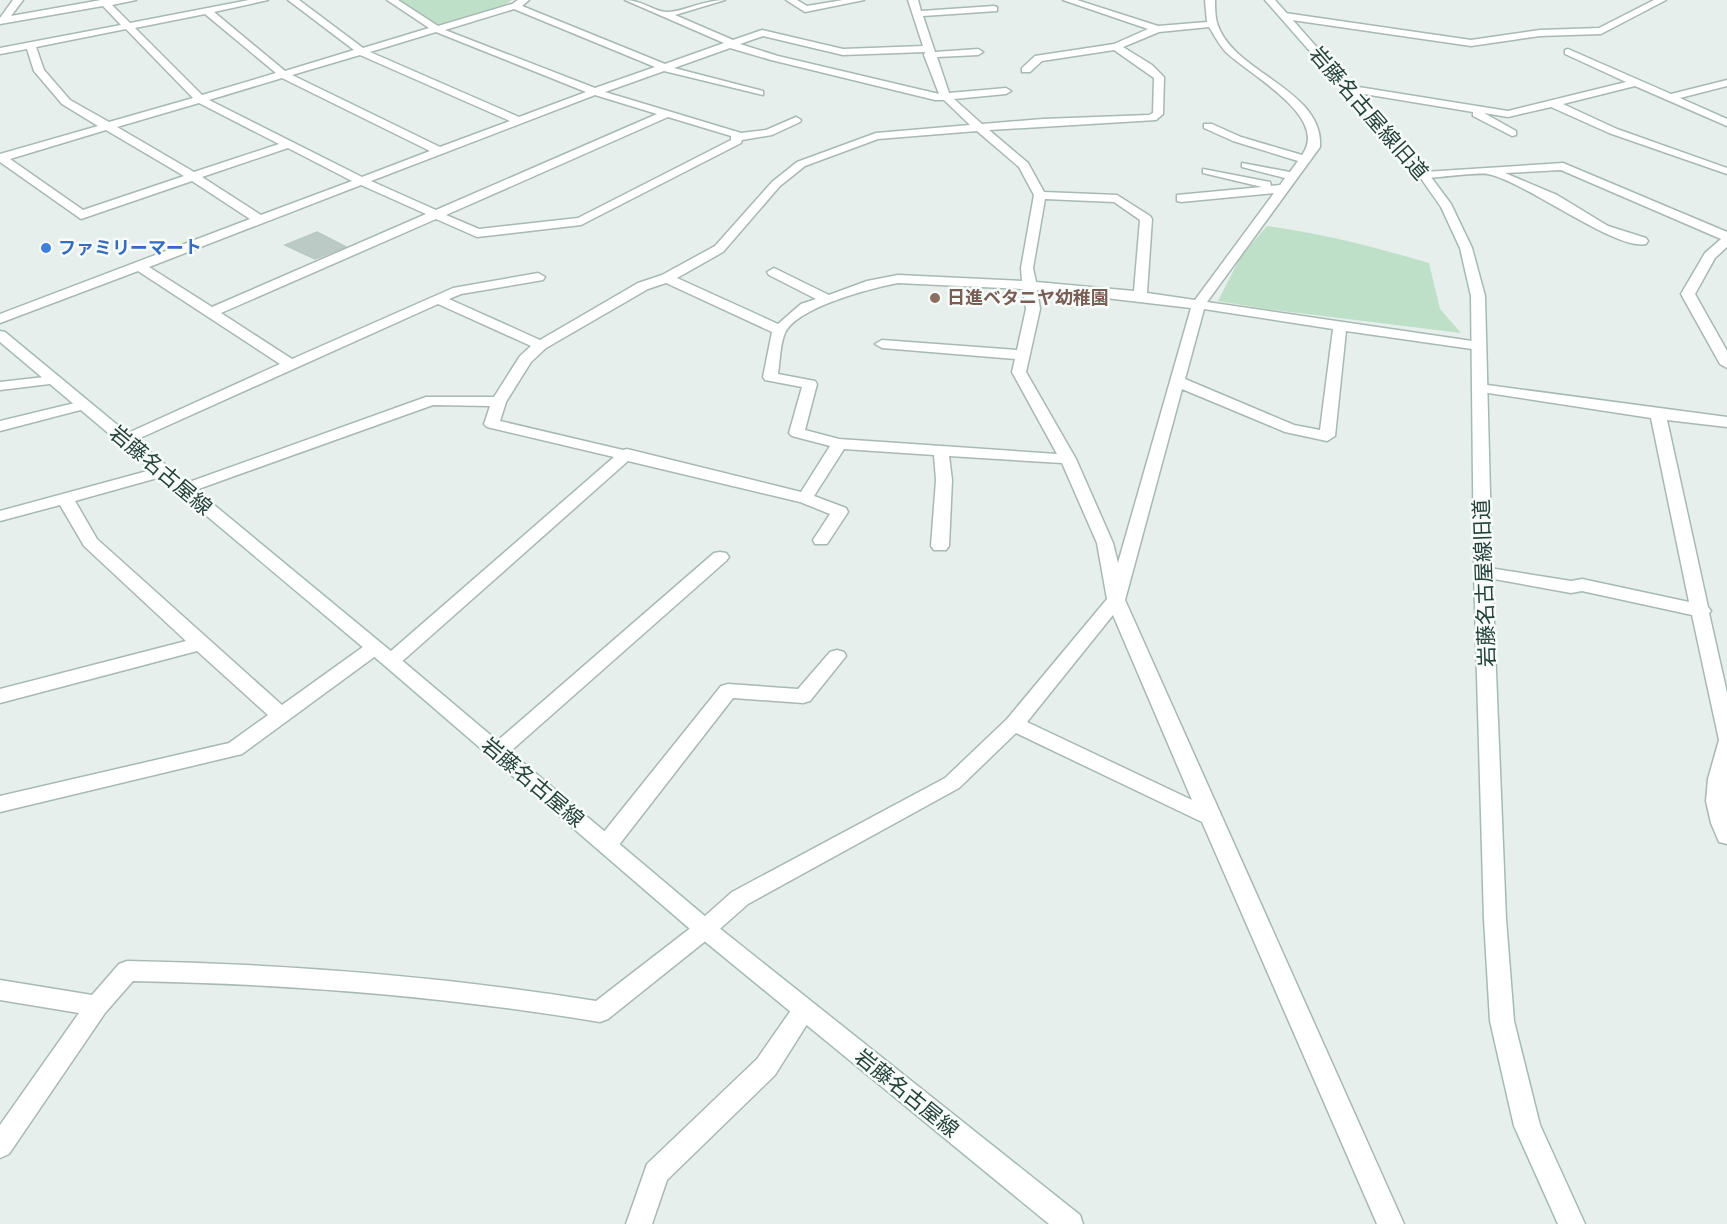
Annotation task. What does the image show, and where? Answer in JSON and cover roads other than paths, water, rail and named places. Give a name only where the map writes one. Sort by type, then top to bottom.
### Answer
[{"type":"street","points":[[2,21],[18,0]]},
{"type":"street","points":[[2,21],[106,2],[131,0]]},
{"type":"street","points":[[0,51],[263,0]]},
{"type":"street","points":[[293,0],[362,52],[519,121]]},
{"type":"street","points":[[392,0],[438,30],[595,92],[736,134],[736,137]]},
{"type":"street","points":[[630,0],[731,43],[775,58],[941,94],[1024,165],[1033,178],[1040,195],[1027,268],[1034,309],[1018,372],[1068,459],[1105,543],[1116,600],[1391,1224]]},
{"type":"street","points":[[666,15],[720,0]]},
{"type":"street","points":[[791,0],[805,9],[859,0]]},
{"type":"street","points":[[1068,0],[1157,29]]},
{"type":"street","points":[[0,1146],[97,1006],[127,971],[297,976],[516,997],[600,1012],[740,898],[952,783],[1014,724],[1116,600],[1198,305],[1281,188],[1293,176],[1314,147],[1315,135],[1306,113],[1229,50],[1212,24],[1210,0]]},
{"type":"street","name":"岩藤名古屋線旧道","points":[[1270,0],[1424,175],[1447,207],[1466,248],[1478,296],[1483,572],[1495,920],[1502,1021],[1527,1126],[1572,1224]]},
{"type":"street","points":[[1285,16],[1471,43],[1540,33],[1601,31],[1661,0]]},
{"type":"street","points":[[106,2],[126,26],[200,99],[361,181],[477,233],[581,221],[736,141],[736,137]]},
{"type":"street","points":[[0,158],[438,30],[519,3],[673,71],[759,93]]},
{"type":"street","points":[[941,94],[914,7],[994,9]]},
{"type":"street","points":[[207,11],[284,75],[439,151]]},
{"type":"street","points":[[1026,70],[1039,58],[1116,47],[1157,29],[1212,24]]},
{"type":"street","points":[[0,319],[595,92],[762,33],[843,52],[978,52]]},
{"type":"street","points":[[30,45],[39,71],[66,102],[106,128],[192,176],[260,220]]},
{"type":"street","points":[[821,540],[840,512],[805,498],[627,454],[492,424],[499,402],[525,360],[541,345],[643,285],[667,278],[719,249],[776,184],[801,164],[876,136],[1043,122],[1152,118],[1158,114],[1159,77],[1148,66],[1116,47]]},
{"type":"street","points":[[1568,52],[1727,123]]},
{"type":"street","points":[[1669,98],[1727,83]]},
{"type":"street","points":[[1346,88],[1508,114],[1636,84]]},
{"type":"street","points":[[916,101],[941,94],[1010,89]]},
{"type":"street","points":[[1552,104],[1613,131],[1725,171]]},
{"type":"street","points":[[1470,108],[1512,133]]},
{"type":"street","points":[[210,314],[666,114]]},
{"type":"street","points":[[736,137],[768,133],[796,120]]},
{"type":"street","points":[[1208,126],[1237,139],[1305,160]]},
{"type":"street","points":[[0,158],[81,215],[289,144]]},
{"type":"street","points":[[1246,165],[1293,176]]},
{"type":"street","points":[[1424,175],[1563,166],[1727,239],[1710,256],[1688,294],[1727,364]]},
{"type":"street","points":[[1207,171],[1281,188]]},
{"type":"street","points":[[1490,171],[1553,198],[1604,229],[1642,241]]},
{"type":"street","points":[[1180,198],[1281,188]]},
{"type":"street","points":[[1040,195],[1118,199],[1146,219],[1140,296]]},
{"type":"street","points":[[140,266],[291,365]]},
{"type":"street","points":[[774,272],[827,299]]},
{"type":"street","points":[[124,440],[458,291],[538,277]]},
{"type":"street","points":[[667,278],[779,330]]},
{"type":"street","points":[[1068,459],[839,444],[797,434],[810,384],[770,377],[779,330],[806,307],[872,284],[898,279],[1029,285],[1140,296],[1479,346]]},
{"type":"street","points":[[438,299],[541,345]]},
{"type":"street","points":[[1177,381],[1290,429],[1327,436],[1340,326]]},
{"type":"street","name":"岩藤名古屋線","points":[[0,335],[705,928],[1070,1224]]},
{"type":"street","points":[[882,344],[1023,355]]},
{"type":"street","points":[[0,386],[53,380]]},
{"type":"street","points":[[1480,388],[1727,422]]},
{"type":"street","points":[[184,489],[431,400],[499,402]]},
{"type":"street","points":[[0,426],[83,405]]},
{"type":"street","points":[[1658,414],[1702,611],[1727,738]]},
{"type":"street","points":[[805,498],[839,444]]},
{"type":"street","points":[[940,546],[944,480],[941,450]]},
{"type":"street","points":[[391,662],[627,454]]},
{"type":"street","points":[[0,516],[66,500],[162,472]]},
{"type":"street","points":[[66,500],[90,542],[282,716]]},
{"type":"street","points":[[497,752],[720,557]]},
{"type":"street","points":[[1483,572],[1570,587],[1582,585],[1702,611]]},
{"type":"street","points":[[0,696],[200,644]]},
{"type":"street","points":[[0,804],[235,748],[374,648]]},
{"type":"street","points":[[607,844],[728,691],[803,696],[837,656]]},
{"type":"street","points":[[1014,724],[1210,817]]},
{"type":"street","points":[[1727,743],[1715,794],[1720,822],[1727,836]]},
{"type":"street","points":[[0,990],[97,1006]]},
{"type":"street","points":[[639,1224],[656,1173],[766,1066],[804,1010]]},
{"type":"place","name":"ファミリーマート","points":[[46,248]]},
{"type":"place","name":"日進ベタニヤ幼稚園","points":[[935,298]]}]
